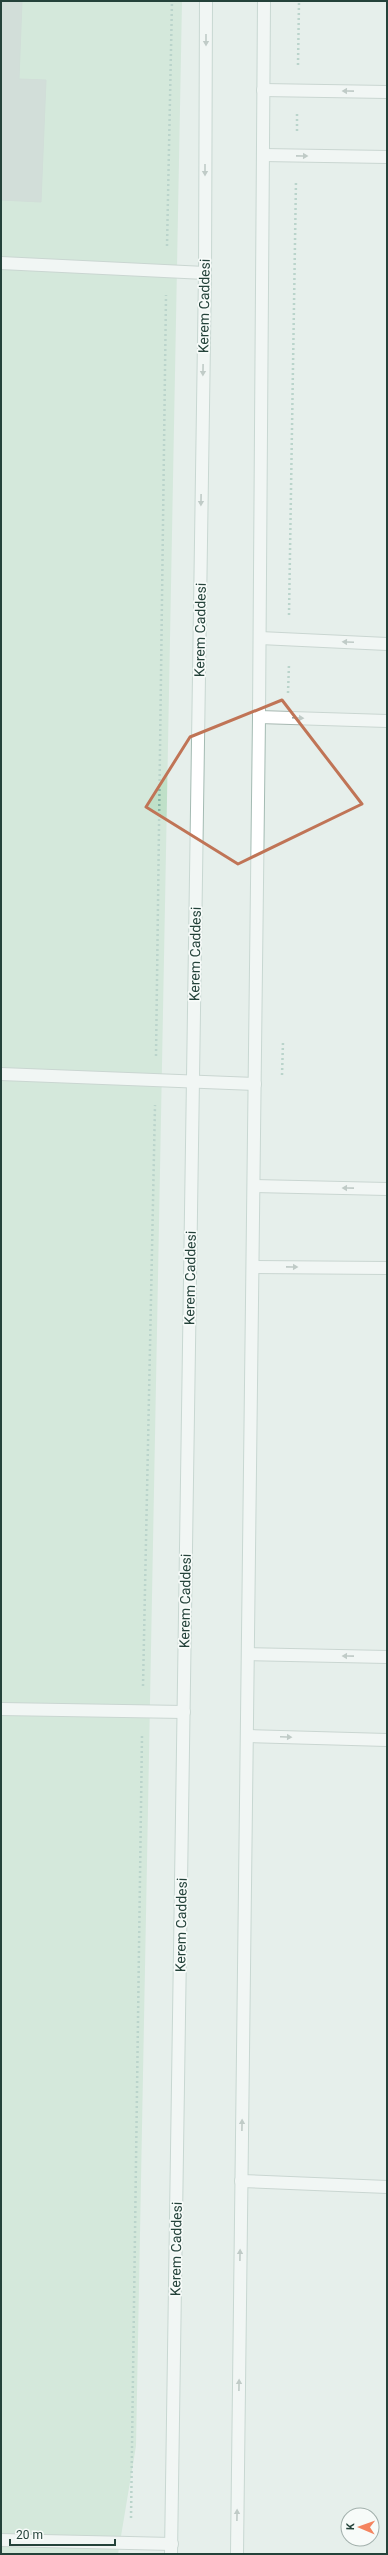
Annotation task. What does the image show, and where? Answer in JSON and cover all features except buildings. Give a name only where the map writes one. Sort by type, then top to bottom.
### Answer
[{"type":"street","name":"Kerem Caddesi","points":[[172,2549],[205,273],[206,1]]},
{"type":"street","points":[[237,2554],[260,638],[264,1]]},
{"type":"street","points":[[263,90],[387,92]]},
{"type":"street","points":[[263,155],[387,157]]},
{"type":"street","points":[[1,263],[205,273]]},
{"type":"street","points":[[260,638],[387,644]]},
{"type":"street","points":[[259,717],[387,721]]},
{"type":"street","points":[[1,1074],[255,1084]]},
{"type":"street","points":[[254,1186],[387,1189]]},
{"type":"street","points":[[252,1266],[387,1268]]},
{"type":"street","points":[[248,1654],[387,1657]]},
{"type":"street","points":[[1,1709],[184,1712]]},
{"type":"street","points":[[247,1736],[387,1740]]},
{"type":"street","points":[[241,2181],[387,2186]]},
{"type":"street","points":[[1,2540],[131,2544],[172,2549]]},
{"type":"path","points":[[131,2544],[142,1712],[155,1080],[172,1]]},
{"type":"path","points":[[288,718],[299,1]]},
{"type":"highlighted area","points":[[282,700],[362,804],[238,864],[146,807],[190,737]]},
{"type":"green space","points":[[1,1],[182,1],[136,2446],[118,2554],[1,2554]]}]
